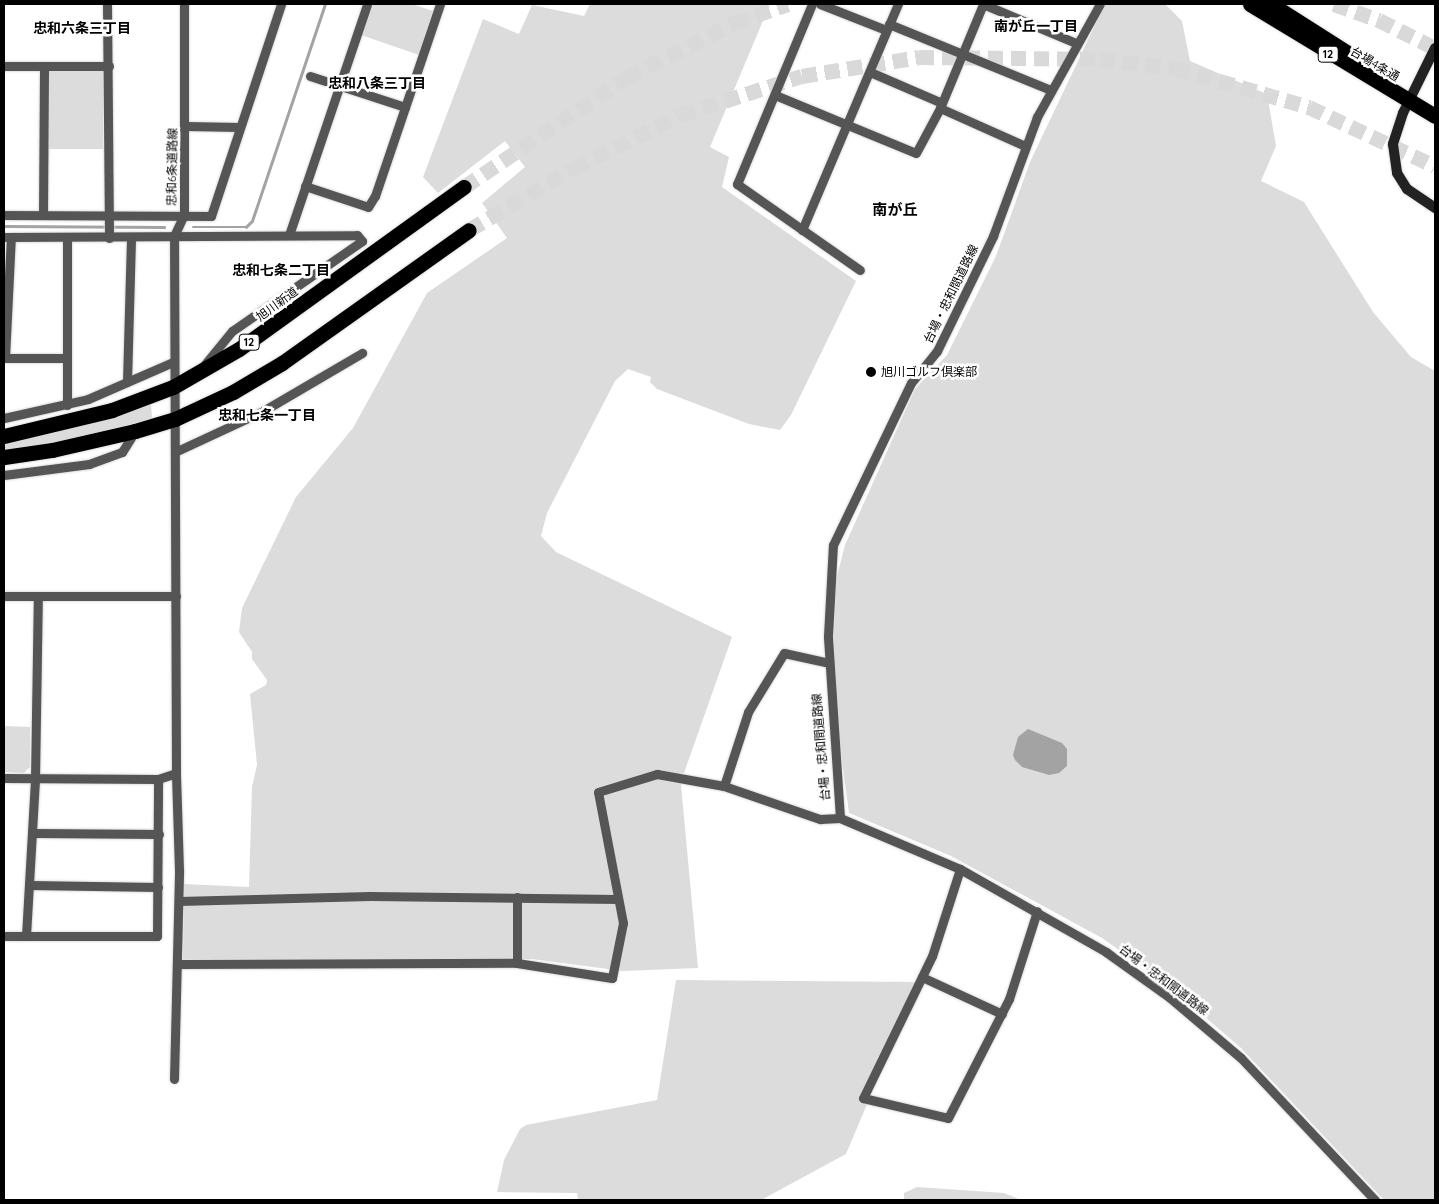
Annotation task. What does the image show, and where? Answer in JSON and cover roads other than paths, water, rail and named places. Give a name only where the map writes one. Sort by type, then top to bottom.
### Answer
[{"type":"highway","name":"台場4条通","points":[[1250,4],[1411,97],[1435,105]]},
{"type":"highway","name":"台場4条通","points":[[1270,4],[1411,97],[1435,116]]},
{"type":"highway","name":"旭川新道","points":[[4,436],[112,410],[173,386],[199,372],[239,350],[464,187]]},
{"type":"highway","points":[[4,457],[52,450],[135,431],[175,419],[233,392],[282,363],[469,230]]},
{"type":"street","points":[[107,4],[109,227]]},
{"type":"street","name":"忠和6条道路線","points":[[174,1080],[179,901],[176,774],[177,451],[173,386],[174,236],[184,215],[184,4]]},
{"type":"street","points":[[67,358],[5,358],[7,237],[67,238],[109,227],[184,215],[212,216],[282,4]]},
{"type":"street","points":[[288,236],[366,4]]},
{"type":"street","points":[[306,186],[368,207],[375,196],[440,4]]},
{"type":"street","points":[[812,4],[737,184],[860,270]]},
{"type":"street","points":[[820,4],[962,54],[1051,90]]},
{"type":"street","points":[[802,230],[849,125],[898,4]]},
{"type":"street","points":[[774,95],[916,153],[941,105],[983,4],[1076,44]]},
{"type":"street","name":"台場・忠和間道路線","points":[[1100,4],[1051,90],[1025,146],[984,254],[937,352],[911,382],[833,545],[829,664],[840,818],[960,869],[1037,911],[1106,952],[1169,997],[1241,1058],[1376,1200]]},
{"type":"street","points":[[1435,48],[1395,131],[1397,173],[1407,189],[1435,208]]},
{"type":"street","points":[[4,66],[109,66]]},
{"type":"street","points":[[43,215],[44,66]]},
{"type":"street","points":[[870,72],[1025,146]]},
{"type":"street","points":[[310,76],[405,106]]},
{"type":"street","points":[[185,126],[240,127]]},
{"type":"street","points":[[4,215],[43,215],[109,227],[131,239],[174,236],[357,235],[362,241],[232,331],[199,372]]},
{"type":"street","points":[[67,238],[67,405]]},
{"type":"street","points":[[127,382],[131,239]]},
{"type":"street","points":[[177,451],[263,411],[362,353]]},
{"type":"street","points":[[4,418],[67,405],[173,362]]},
{"type":"street","points":[[4,475],[97,461],[122,452],[135,431]]},
{"type":"street","points":[[4,596],[176,596]]},
{"type":"street","points":[[26,936],[35,779],[38,596]]},
{"type":"street","points":[[724,786],[748,712],[784,653],[829,664]]},
{"type":"street","points":[[4,778],[158,779],[176,774]]},
{"type":"street","points":[[178,964],[517,963],[612,978],[623,923],[598,792],[657,774],[724,786],[820,819],[840,818]]},
{"type":"street","points":[[4,936],[157,936],[158,779]]},
{"type":"street","points":[[33,833],[159,834]]},
{"type":"street","points":[[960,869],[932,956],[863,1098],[948,1118],[1002,1014],[1037,911]]},
{"type":"street","points":[[29,885],[158,887]]},
{"type":"street","points":[[179,901],[370,896],[618,899]]},
{"type":"street","points":[[517,898],[517,963]]},
{"type":"street","points":[[922,977],[1002,1014]]},
{"type":"waterway","points":[[193,227],[246,227],[252,221],[325,4]]},
{"type":"waterway","points":[[4,226],[164,227]]},
{"type":"tunnel","points":[[464,187],[627,77],[734,23],[788,4]]},
{"type":"tunnel","points":[[1334,4],[1379,20],[1435,48]]},
{"type":"tunnel","points":[[469,230],[574,168],[681,115],[802,76],[919,57],[1100,59],[1175,68],[1309,107],[1435,166]]},
{"type":"place","name":"旭川ゴルフ倶楽部","points":[[871,372]]},
{"type":"district","name":"南が丘一丁目","points":[[1036,26]]},
{"type":"district","name":"忠和六条三丁目","points":[[82,28]]},
{"type":"district","name":"忠和八条三丁目","points":[[377,83]]},
{"type":"district","name":"南が丘","points":[[895,210]]},
{"type":"district","name":"忠和七条二丁目","points":[[281,270]]},
{"type":"district","name":"忠和七条一丁目","points":[[267,415]]}]
